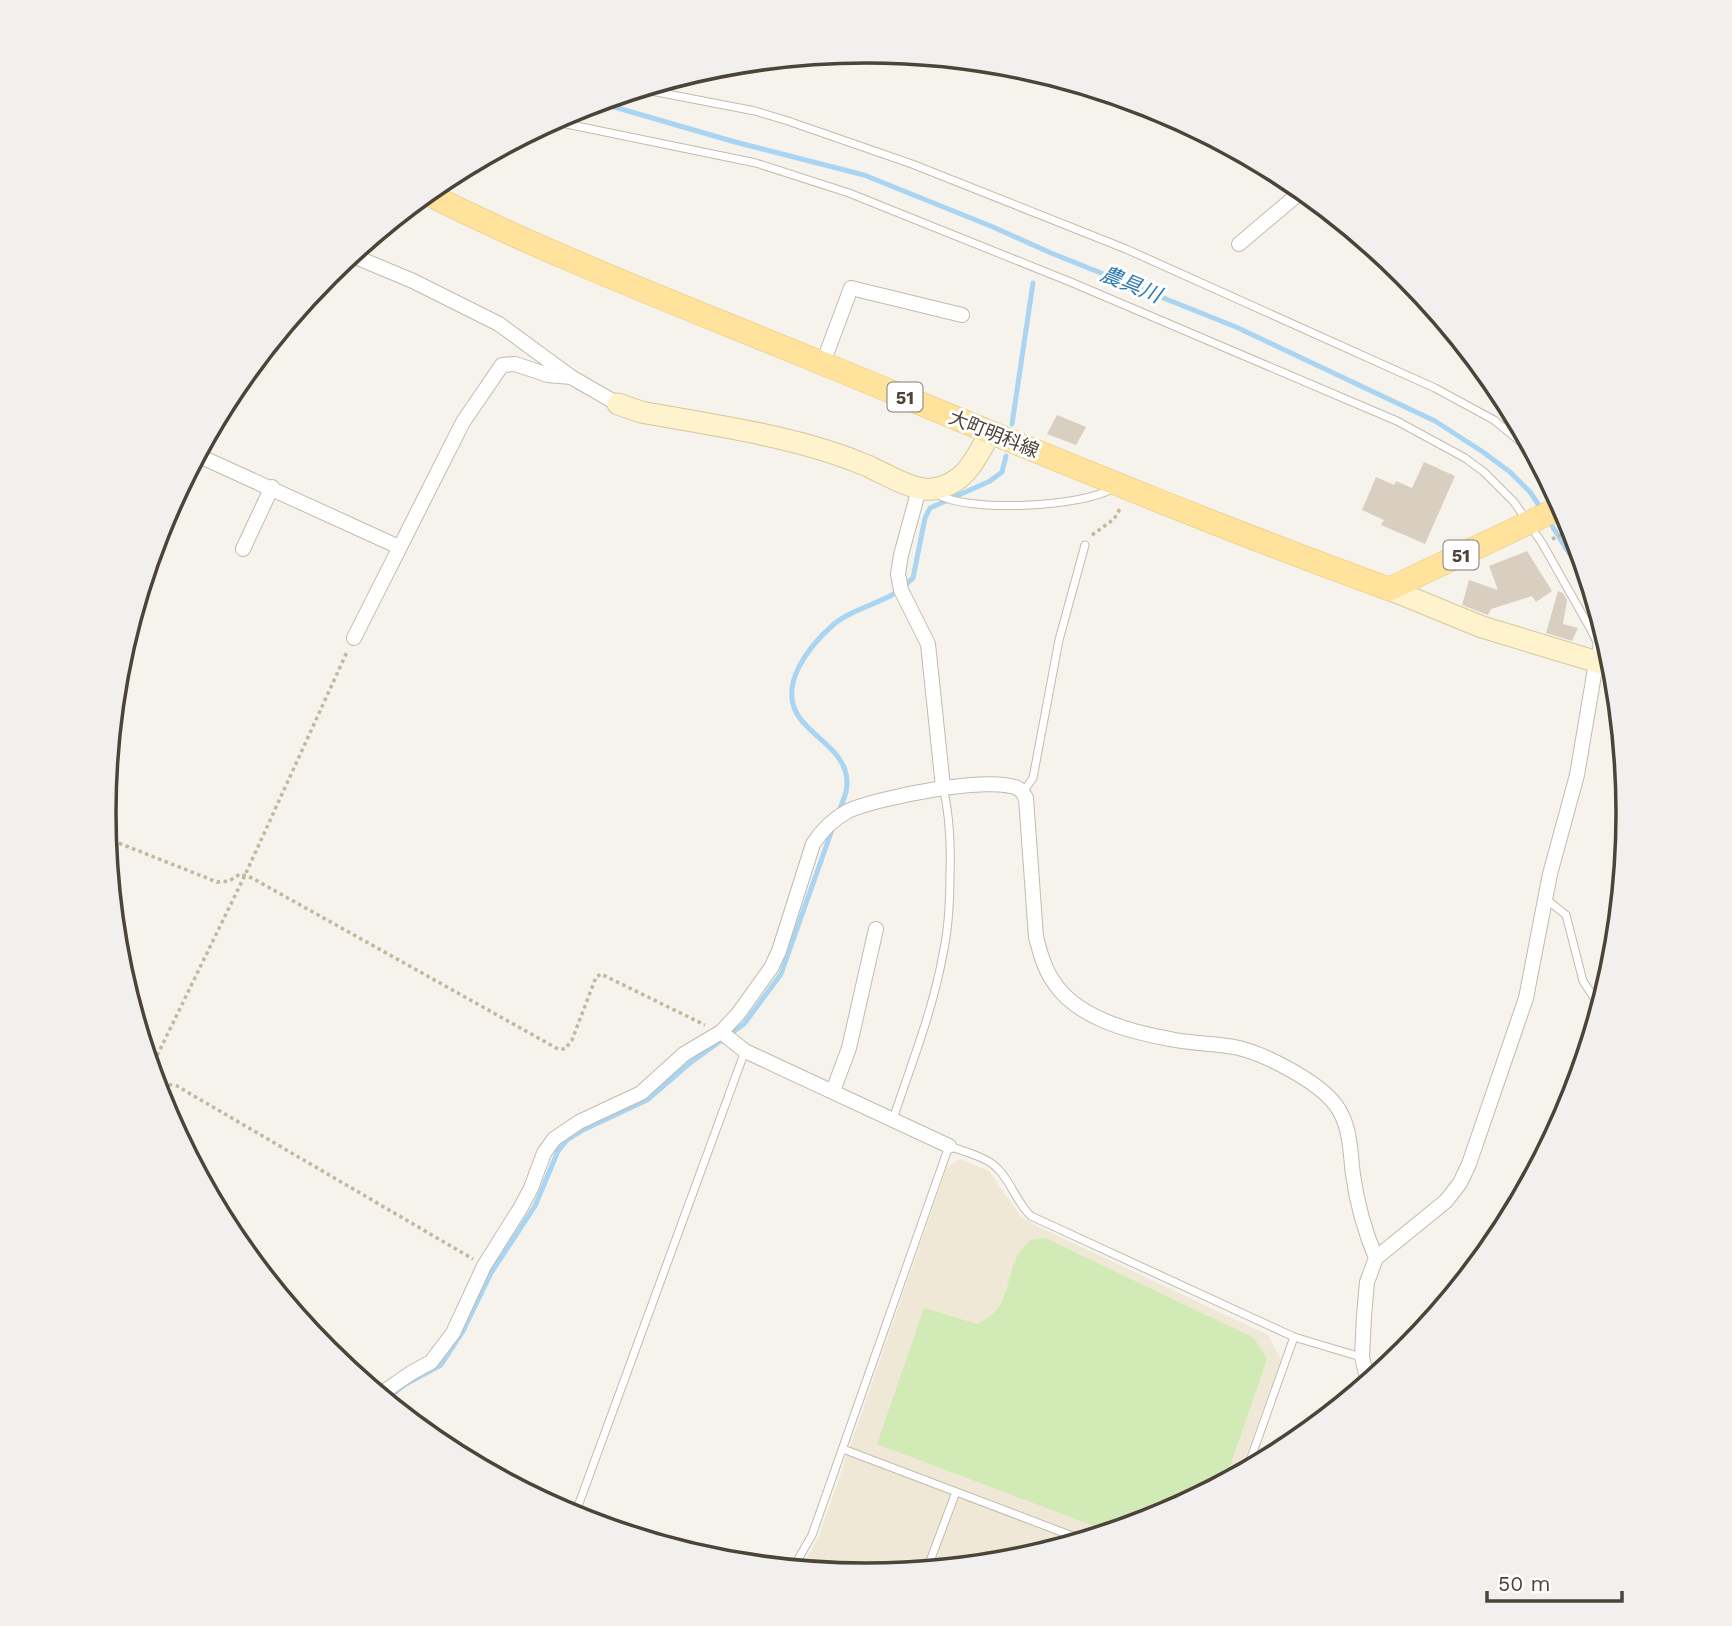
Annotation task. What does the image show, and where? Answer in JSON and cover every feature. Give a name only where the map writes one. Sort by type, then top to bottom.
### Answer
[{"type":"main road","name":"大町明科線","points":[[436,198],[484,222],[990,433],[1118,491],[1390,589]]},
{"type":"main road","name":"51","points":[[1390,589],[1553,511]]},
{"type":"street","points":[[1239,244],[1294,197]]},
{"type":"street","points":[[361,258],[499,324],[571,377],[618,404],[641,412],[814,446],[925,489],[952,485],[964,475],[990,433]]},
{"type":"street","points":[[823,363],[851,288],[961,315]]},
{"type":"street","points":[[354,638],[463,422],[502,365],[515,364],[548,375],[571,377]]},
{"type":"street","points":[[205,458],[399,547]]},
{"type":"street","points":[[243,548],[272,487]]},
{"type":"street","points":[[925,489],[901,555],[898,574],[901,590],[929,644],[943,787]]},
{"type":"street","points":[[1390,589],[1482,627],[1601,664]]},
{"type":"street","points":[[1366,1372],[1362,1357],[1367,1282],[1376,1258],[1446,1201],[1460,1183],[1526,998],[1545,898],[1603,673]]},
{"type":"street","points":[[387,1390],[431,1362],[453,1333],[484,1266],[522,1207],[544,1153],[554,1139],[579,1122],[641,1093],[684,1054],[721,1032],[755,992],[779,951],[813,844],[821,831],[836,818],[852,810],[943,787],[1001,785],[1018,788],[1023,792],[1026,798],[1036,937],[1042,959],[1054,982],[1079,1008],[1101,1019],[1170,1040],[1240,1049],[1296,1073],[1321,1089],[1336,1106],[1346,1125],[1357,1197],[1376,1258]]},
{"type":"street","points":[[833,1091],[849,1048],[876,929]]},
{"type":"street","points":[[721,1032],[745,1051],[949,1146]]},
{"type":"lane","points":[[660,93],[755,111],[788,121],[912,164],[1126,249],[1435,388],[1494,420],[1516,438]]},
{"type":"lane","points":[[569,124],[756,163],[849,193],[1073,283],[1397,421],[1456,453],[1484,472],[1514,502],[1530,522],[1594,637]]},
{"type":"lane","points":[[925,489],[951,501],[975,506],[1085,499],[1110,490],[1118,491]]},
{"type":"lane","points":[[1023,792],[1033,778],[1059,640],[1085,545]]},
{"type":"lane","points":[[893,1119],[938,981],[944,952],[950,901],[950,819],[943,787]]},
{"type":"lane","points":[[1545,898],[1566,915],[1583,981],[1593,996]]},
{"type":"lane","points":[[578,1506],[745,1051]]},
{"type":"lane","points":[[798,1559],[812,1535],[949,1146],[990,1162],[1000,1171],[1022,1207],[1031,1216],[1294,1338],[1362,1357]]},
{"type":"lane","points":[[1251,1457],[1294,1338]]},
{"type":"lane","points":[[843,1449],[1068,1534]]},
{"type":"lane","points":[[930,1560],[956,1492]]},
{"type":"path","points":[[1085,545],[1089,537],[1114,519],[1121,507],[1118,491]]},
{"type":"path","points":[[1546,541],[1562,534]]},
{"type":"path","points":[[157,1056],[245,875],[354,638]]},
{"type":"path","points":[[117,842],[217,882],[224,883],[237,875],[245,875],[558,1049],[565,1049],[572,1040],[596,977],[601,974],[721,1032]]},
{"type":"path","points":[[167,1084],[177,1086],[484,1266]]},
{"type":"shaded area","points":[[960,1159],[989,1171],[1021,1217],[1268,1335],[1281,1359],[1244,1461],[1153,1506],[1107,1523],[1012,1549],[915,1561],[866,1563],[806,1560],[819,1536],[947,1167]]},
{"type":"green space","points":[[1045,1238],[1254,1338],[1267,1359],[1229,1469],[1153,1506],[1095,1526],[877,1444],[924,1308],[977,1324],[988,1317],[1002,1302],[1014,1264],[1030,1240]]},
{"type":"building","points":[[1057,415],[1086,427],[1076,445],[1047,434]]},
{"type":"building","points":[[1424,462],[1455,476],[1425,544],[1381,525],[1384,520],[1362,510],[1376,477],[1394,485],[1396,481],[1412,488]]},
{"type":"building","points":[[1527,551],[1552,591],[1536,602],[1532,596],[1491,609],[1488,615],[1462,605],[1469,580],[1498,590],[1489,566]]},
{"type":"building","points":[[1558,591],[1563,593],[1567,600],[1563,624],[1578,628],[1572,641],[1546,633]]},
{"type":"waterway","name":"農具川","points":[[614,107],[864,175],[1236,327],[1435,421],[1510,472],[1530,492],[1542,510]]},
{"type":"waterway","points":[[1012,424],[1033,283]]},
{"type":"waterway","points":[[839,811],[847,786],[845,770],[830,748],[804,724],[793,705],[792,692],[799,666],[815,643],[834,624],[847,615],[892,595],[913,578],[925,518],[930,508],[990,481],[1002,472],[1006,456]]},
{"type":"waterway","name":"農具川","points":[[1549,521],[1569,553]]},
{"type":"waterway","points":[[393,1395],[404,1385],[441,1365],[463,1331],[491,1273],[535,1206],[558,1151],[567,1140],[647,1100],[690,1063],[744,1024],[781,974],[833,827]]}]
